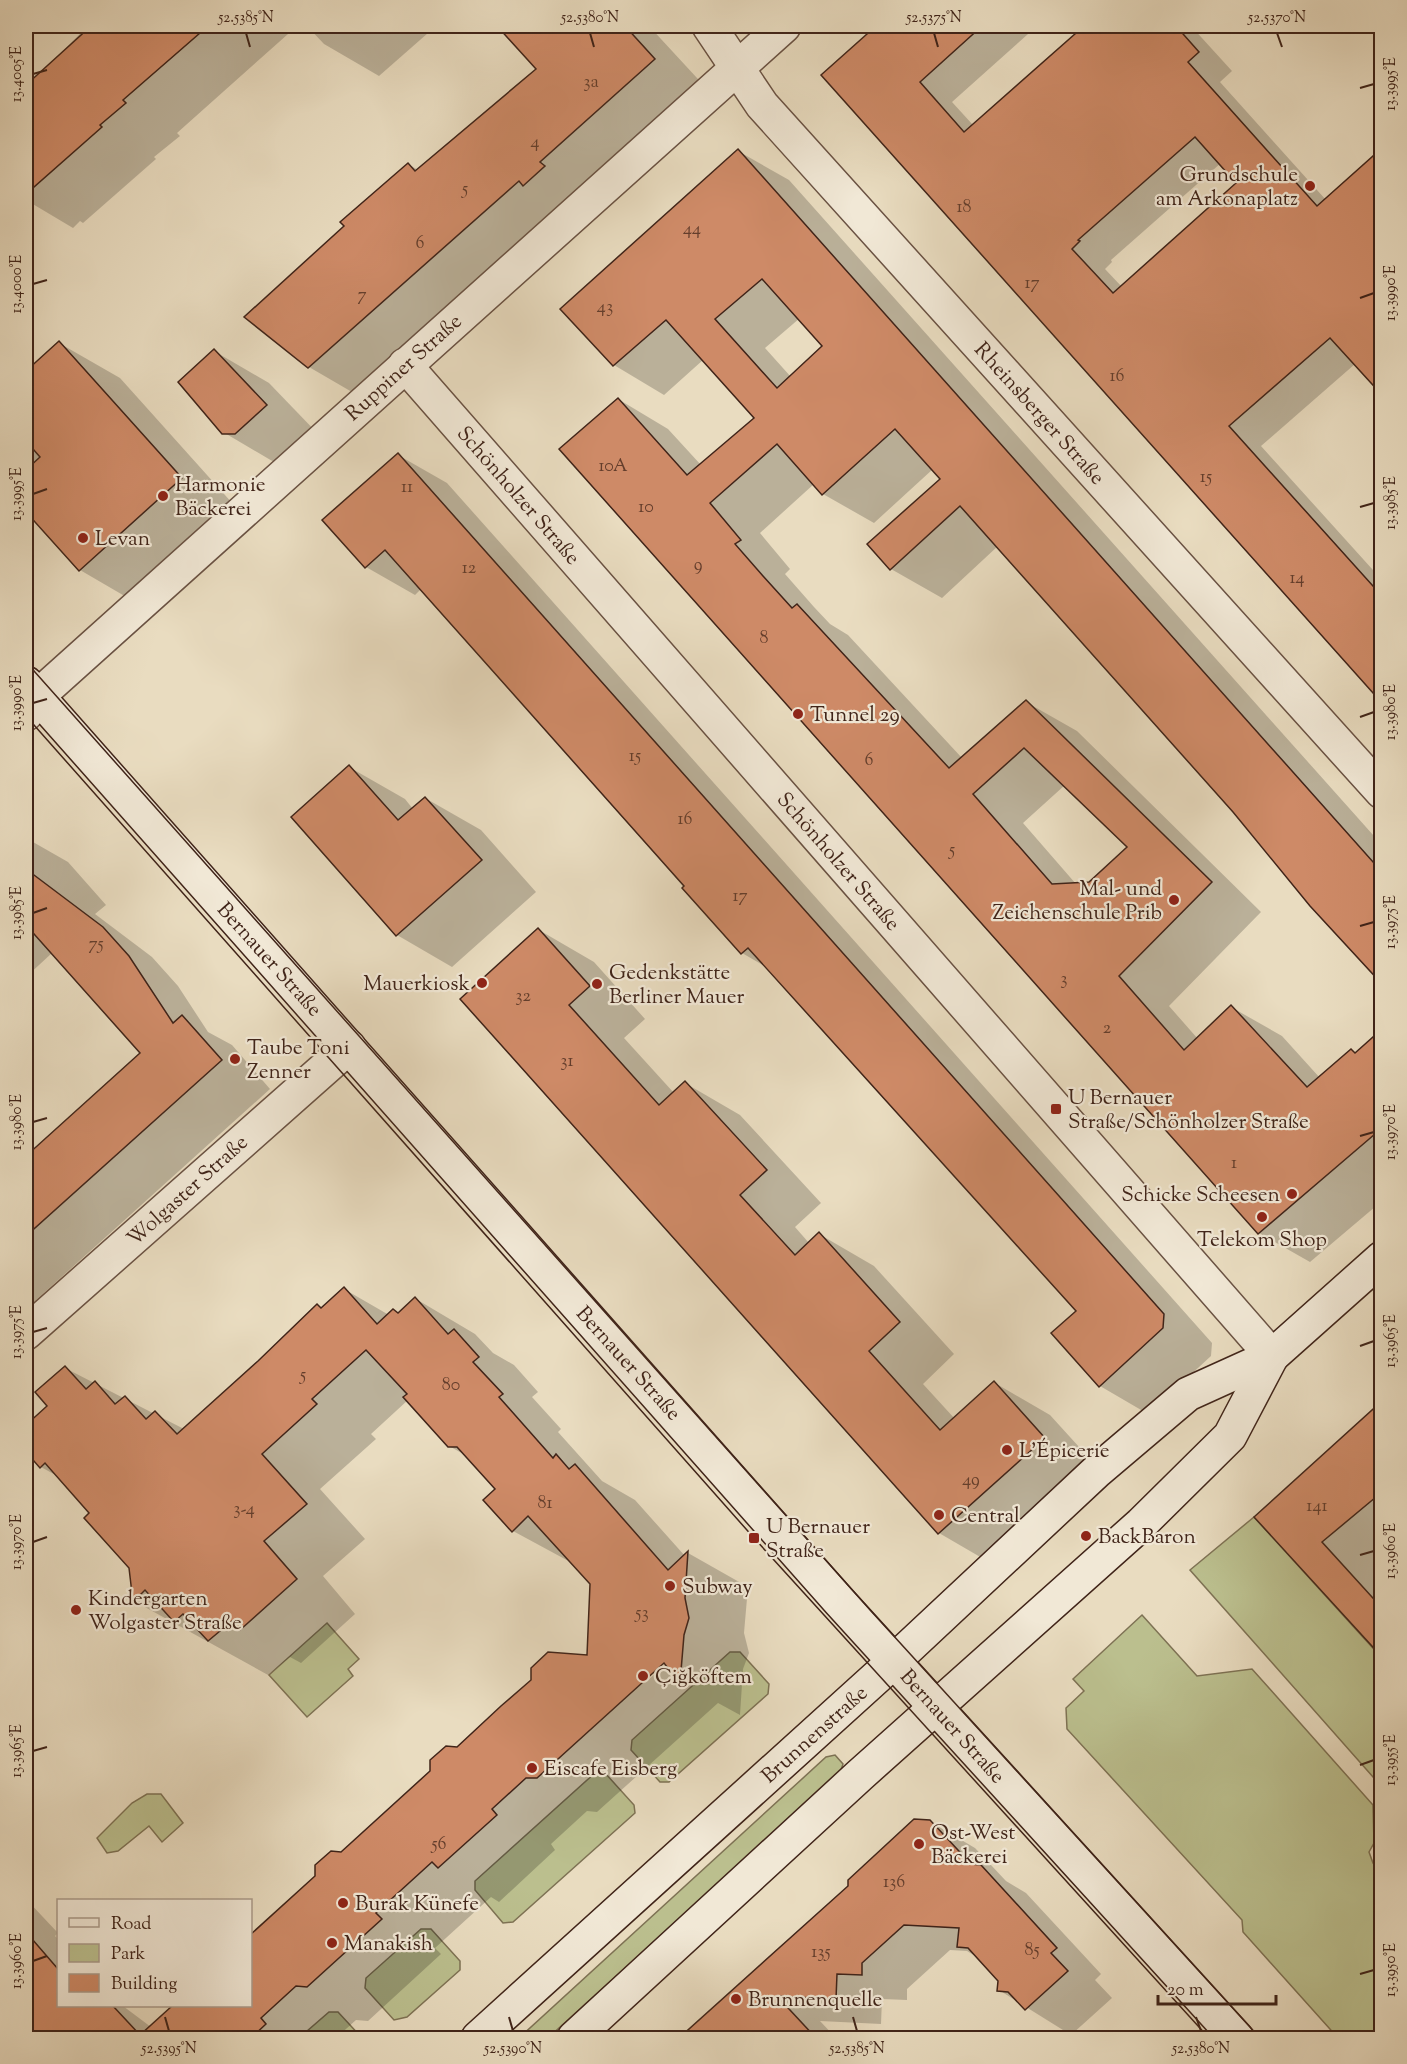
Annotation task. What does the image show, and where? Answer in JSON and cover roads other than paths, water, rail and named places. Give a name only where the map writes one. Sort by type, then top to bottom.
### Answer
[{"type":"main road","name":"Rheinsberger Straße","points":[[709,26],[762,105],[1382,792]]},
{"type":"main road","name":"Ruppiner Straße","points":[[30,698],[784,26]]},
{"type":"main road","name":"Schönholzer Straße","points":[[405,365],[1272,1356]]},
{"type":"main road","name":"Bernauer Straße","points":[[30,698],[349,1047],[936,1708],[1237,2038]]},
{"type":"main road","name":"Wolgaster Straße","points":[[26,1333],[349,1047]]},
{"type":"main road","name":"Brunnenstraße","points":[[478,2038],[894,1661],[1096,1472],[1188,1394],[1272,1356],[1382,1258]]},
{"type":"main road","name":"Brunnenstraße","points":[[574,2038],[1141,1524],[1230,1436],[1272,1356]]},
{"type":"tram line","points":[[26,662],[871,1611],[1260,2038]]},
{"type":"tram line","points":[[26,716],[754,1538],[1209,2038]]},
{"type":"place","name":"Grundschule am Arkonaplatz","points":[[1310,186]]},
{"type":"place","name":"Harmonie Bäckerei","points":[[163,496]]},
{"type":"place","name":"Levan","points":[[83,538]]},
{"type":"place","name":"Tunnel 29","points":[[798,714]]},
{"type":"place","name":"Mal- und Zeichenschule Prib","points":[[1174,900]]},
{"type":"place","name":"Mauerkiosk","points":[[482,983]]},
{"type":"place","name":"Gedenkstätte Berliner Mauer","points":[[597,984]]},
{"type":"place","name":"Taube Toni Zenner","points":[[235,1059]]},
{"type":"place","name":"U Bernauer Straße/Schönholzer Straße","points":[[1056,1109]]},
{"type":"place","name":"Schicke Scheesen","points":[[1292,1194]]},
{"type":"place","name":"Telekom Shop","points":[[1262,1217]]},
{"type":"place","name":"L’Épicerie","points":[[1007,1450]]},
{"type":"place","name":"Central","points":[[939,1515]]},
{"type":"place","name":"BackBaron","points":[[1086,1536]]},
{"type":"place","name":"U Bernauer Straße","points":[[754,1538]]},
{"type":"place","name":"Subway","points":[[670,1586]]},
{"type":"place","name":"Kindergarten Wolgaster Straße","points":[[76,1610]]},
{"type":"place","name":"Çiğköftem","points":[[643,1676]]},
{"type":"place","name":"Eiscafe Eisberg","points":[[532,1768]]},
{"type":"place","name":"Ost-West Bäckerei","points":[[919,1844]]},
{"type":"place","name":"Burak Künefe","points":[[343,1903]]},
{"type":"place","name":"Manakish","points":[[332,1943]]},
{"type":"place","name":"Brunnenquelle","points":[[736,1999]]}]
